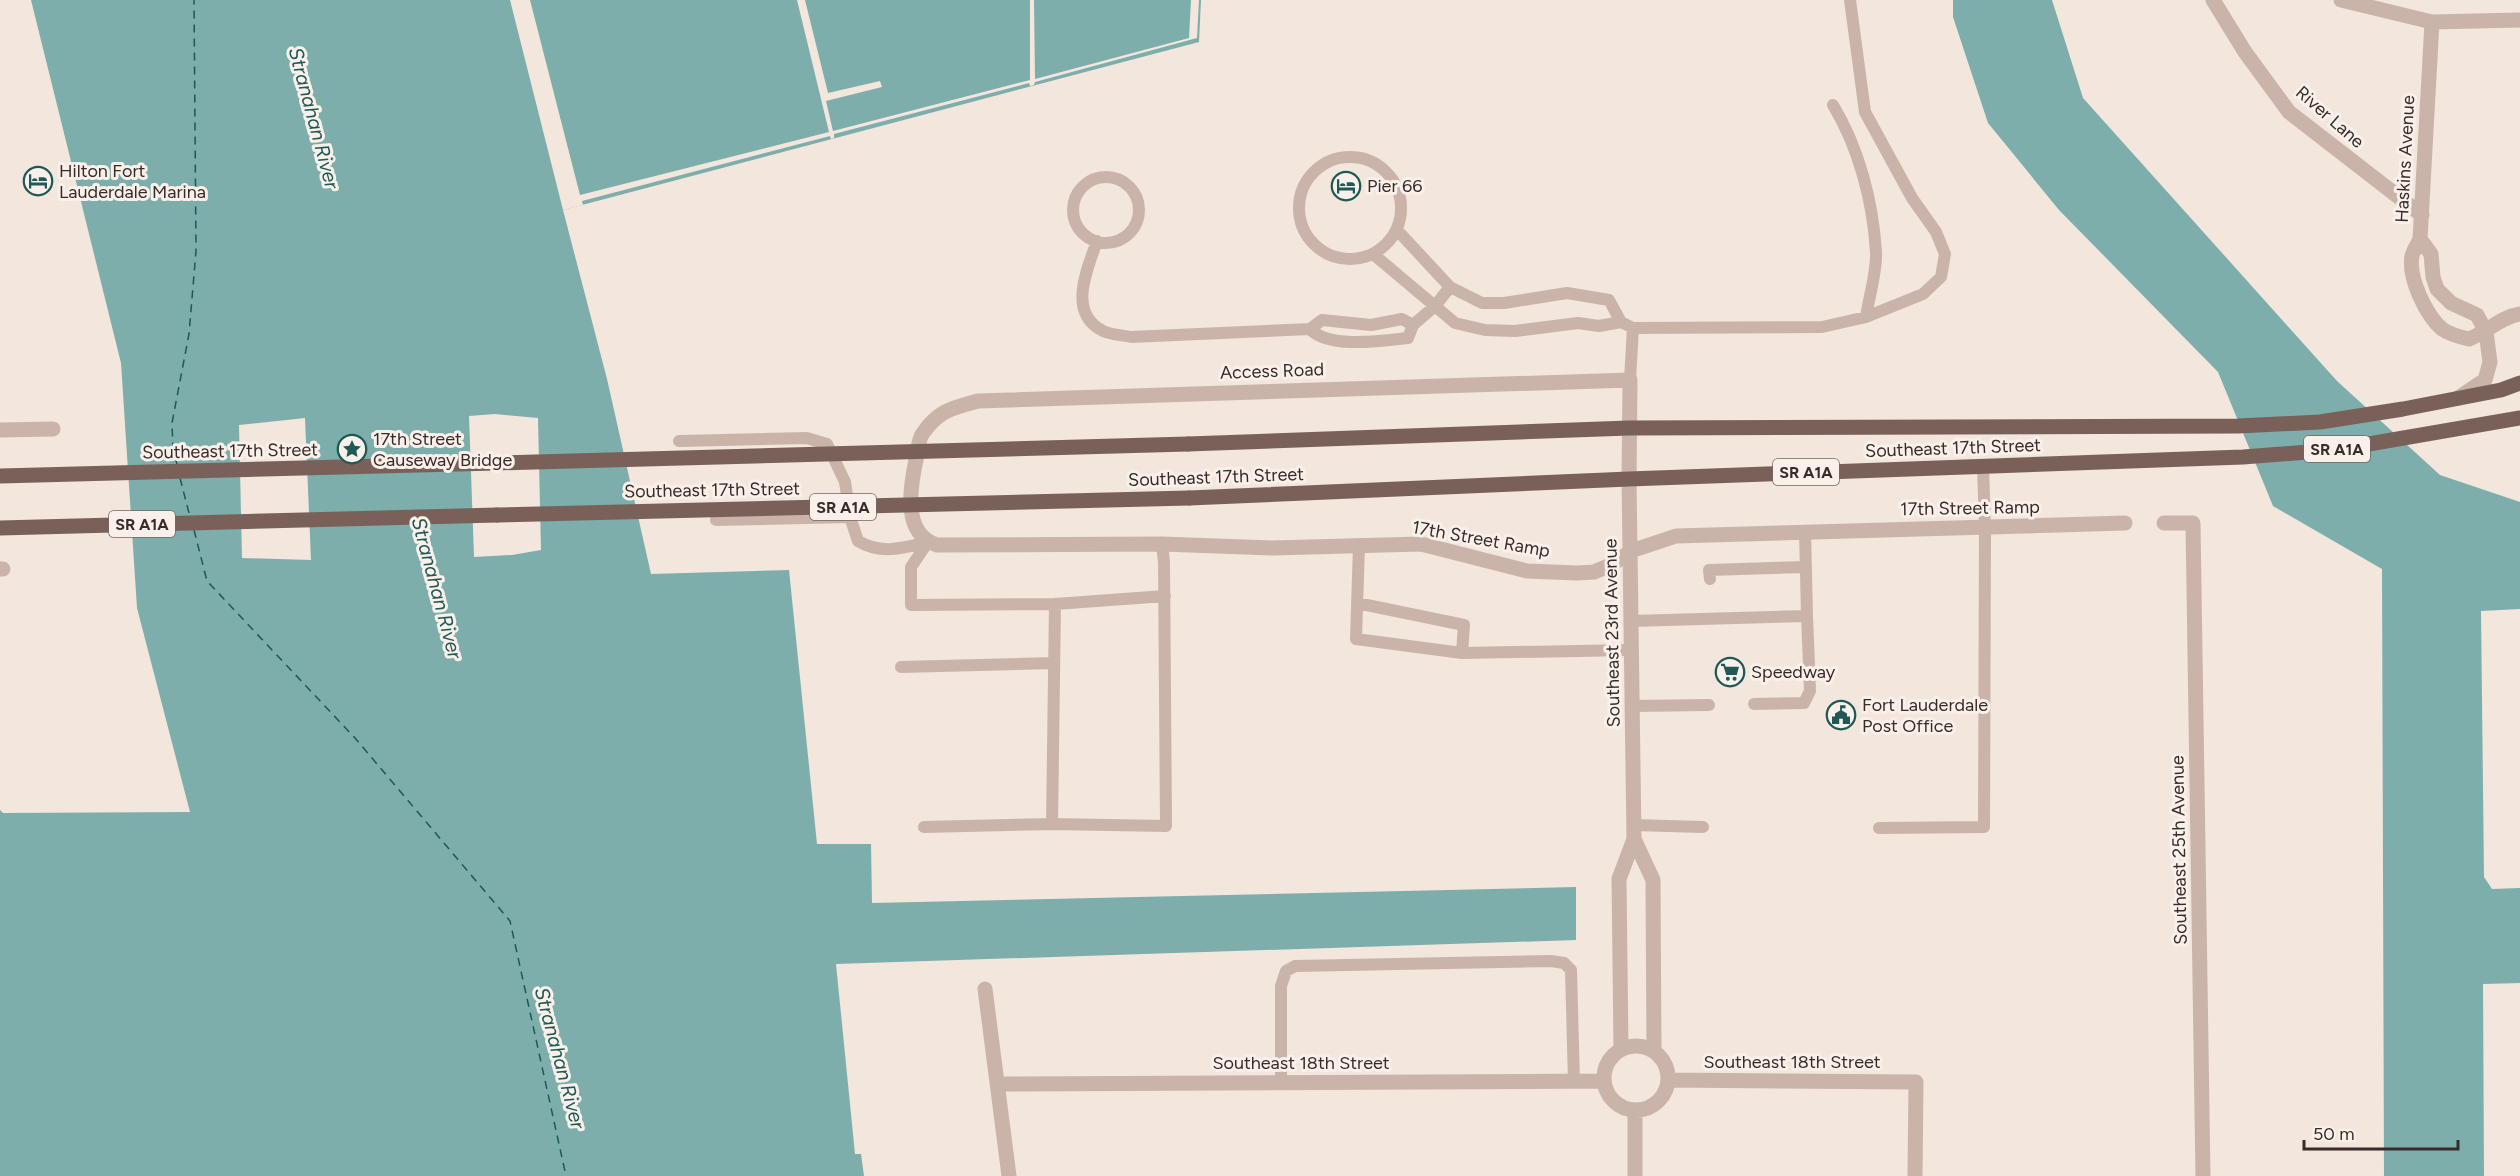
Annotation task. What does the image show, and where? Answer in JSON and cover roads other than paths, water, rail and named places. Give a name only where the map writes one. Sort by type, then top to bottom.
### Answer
[{"type":"main road","name":"SR A1A","points":[[2458,398],[2501,390],[2520,383]]},
{"type":"main road","name":"Southeast 17th Street","points":[[0,476],[1188,444],[1629,428],[2238,426],[2320,422],[2458,398]]},
{"type":"main road","name":"Southeast 17th Street","points":[[0,528],[1189,498],[1629,479],[2243,457],[2334,450],[2520,418]]},
{"type":"street","name":"River Lane","points":[[2213,0],[2245,52],[2289,112],[2422,215]]},
{"type":"street","points":[[2341,0],[2432,22],[2520,20]]},
{"type":"street","name":"Haskins Avenue","points":[[2432,22],[2420,239],[2431,254],[2433,277],[2437,289],[2451,303],[2477,315],[2486,332]]},
{"type":"street","points":[[2420,239],[2412,256],[2418,293],[2428,311],[2443,329],[2469,339],[2486,332],[2508,316],[2520,314]]},
{"type":"street","points":[[2458,398],[2485,380],[2490,362],[2486,332]]},
{"type":"street","points":[[1629,428],[1630,380]]},
{"type":"street","name":"Access Road","points":[[928,542],[920,536],[910,515],[912,477],[922,434],[946,409],[978,401],[1630,380]]},
{"type":"street","name":"Southeast 23rd Avenue","points":[[1621,1049],[1619,879],[1633,832],[1629,428]]},
{"type":"street","points":[[0,430],[53,429]]},
{"type":"street","name":"17th Street Ramp","points":[[928,542],[937,545],[1162,544],[1272,548],[1421,544],[1527,571],[1577,573],[1594,572],[1613,564],[1631,551],[1676,536],[2125,523]]},
{"type":"street","name":"Southeast 25th Avenue","points":[[2164,523],[2193,523],[2203,1176]]},
{"type":"street","name":"Southeast 23rd Avenue","points":[[1633,832],[1653,880],[1654,1051]]},
{"type":"street","points":[[985,989],[1009,1176]]},
{"type":"street","points":[[1638,1045],[1654,1051],[1665,1063],[1668,1080],[1661,1098],[1645,1109],[1635,1110],[1617,1104],[1606,1090],[1604,1082],[1607,1063],[1621,1049],[1638,1045]]},
{"type":"street","name":"Southeast 18th Street","points":[[1668,1080],[1916,1082],[1915,1176]]},
{"type":"street","name":"Southeast 18th Street","points":[[998,1084],[1604,1082]]},
{"type":"street","points":[[1635,1110],[1635,1176]]},
{"type":"lane","points":[[1397,230],[1450,287],[1482,303],[1504,303],[1567,293],[1608,300],[1621,322],[1633,328],[1822,327],[1866,317],[1923,294],[1941,277],[1945,254],[1936,232],[1911,198],[1865,112],[1850,0]]},
{"type":"lane","points":[[1833,105],[1843,123],[1867,189],[1876,254],[1866,317]]},
{"type":"lane","points":[[1352,157],[1368,160],[1383,169],[1394,181],[1401,197],[1402,214],[1397,230],[1387,244],[1373,254],[1357,259],[1340,259],[1324,253],[1311,242],[1302,227],[1299,211],[1301,194],[1308,179],[1320,167],[1352,157]]},
{"type":"lane","points":[[1101,177],[1112,178],[1123,182],[1136,197],[1137,218],[1126,235],[1117,240],[1097,242],[1086,237],[1078,229],[1074,219],[1075,197],[1090,181],[1101,177]]},
{"type":"lane","points":[[1097,242],[1084,281],[1081,302],[1087,318],[1103,331],[1131,337],[1310,329],[1322,320],[1371,325],[1402,319],[1413,325]]},
{"type":"lane","points":[[1373,254],[1455,323],[1485,330],[1515,331],[1578,323],[1599,326],[1621,322]]},
{"type":"lane","points":[[1310,329],[1317,336],[1340,341],[1381,341],[1408,338],[1413,325],[1435,306],[1450,287]]},
{"type":"lane","points":[[1630,380],[1633,328]]},
{"type":"lane","points":[[679,441],[807,438],[827,444],[845,482],[850,517],[858,541],[873,549],[901,548],[928,542]]},
{"type":"lane","points":[[1878,828],[1984,826],[1985,527],[1983,466]]},
{"type":"lane","points":[[716,520],[850,517]]},
{"type":"lane","points":[[1754,704],[1803,703],[1810,691],[1805,531]]},
{"type":"lane","points":[[928,542],[910,567],[911,605],[1055,604],[1165,596]]},
{"type":"lane","points":[[924,827],[1052,824],[1166,826],[1165,596],[1162,544]]},
{"type":"lane","points":[[1359,545],[1356,639],[1462,653],[1631,650]]},
{"type":"lane","points":[[1710,579],[1709,570],[1739,574],[1806,567]]},
{"type":"lane","points":[[1357,603],[1464,625],[1462,653]]},
{"type":"lane","points":[[1052,824],[1055,604]]},
{"type":"lane","points":[[1631,621],[1740,612],[1807,616]]},
{"type":"lane","points":[[901,667],[1054,663]]},
{"type":"lane","points":[[1632,706],[1709,705]]},
{"type":"lane","points":[[1633,832],[1703,827]]},
{"type":"lane","points":[[1281,1083],[1281,986],[1286,971],[1295,966],[1551,961],[1564,963],[1571,970],[1574,1082]]},
{"type":"water","name":"Stranahan River","points":[[31,0],[1201,0],[1199,42],[563,210],[607,379],[651,574],[789,570],[817,844],[871,844],[872,903],[1576,887],[1576,940],[836,964],[855,1154],[861,1154],[864,1176],[0,1176],[0,810],[3,813],[190,812],[137,608],[121,363]]},
{"type":"water","points":[[1953,0],[2052,0],[2083,98],[2337,381],[2440,475],[2520,502],[2520,609],[2481,611],[2484,877],[2492,889],[2520,888],[2520,983],[2483,984],[2484,1176],[2384,1176],[2382,569],[2273,506],[2218,372],[2059,210],[1988,123],[1953,17]]},
{"type":"place","name":"Hilton Fort Lauderdale Marina","points":[[38,181]]},
{"type":"place","name":"Pier 66","points":[[1346,186]]},
{"type":"place","name":"17th Street Causeway Bridge","points":[[352,449]]},
{"type":"place","name":"Speedway","points":[[1730,672]]},
{"type":"place","name":"Fort Lauderdale Post Office","points":[[1841,715]]}]
